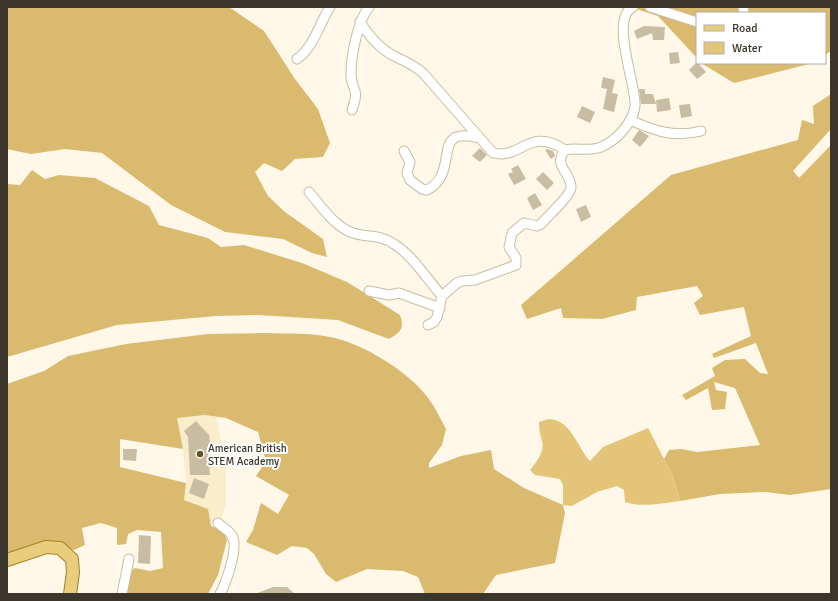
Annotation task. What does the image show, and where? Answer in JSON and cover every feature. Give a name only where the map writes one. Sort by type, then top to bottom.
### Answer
[{"type":"main road","points":[[7,560],[46,547],[60,548],[72,560],[73,572],[70,594]]},
{"type":"street","points":[[297,59],[308,49],[321,20],[330,7]]},
{"type":"street","points":[[352,110],[357,93],[350,74],[360,22],[369,7]]},
{"type":"street","points":[[360,22],[368,33],[386,50],[396,57],[412,64],[423,73],[493,153],[500,155],[534,142],[545,140],[554,143],[565,150],[600,148],[612,142],[630,120],[635,105],[635,96],[625,50],[624,19],[633,7]]},
{"type":"street","points":[[650,7],[696,22]]},
{"type":"street","points":[[630,120],[650,128],[671,133],[686,135],[701,131]]},
{"type":"street","points":[[404,150],[410,162],[408,173],[410,180],[422,189],[427,190],[442,177],[445,171],[448,145],[453,138],[459,135],[479,138]]},
{"type":"street","points":[[428,325],[434,322],[440,308],[442,296],[462,281],[476,280],[516,264],[516,258],[509,247],[512,233],[524,223],[537,226],[540,224],[570,191],[570,183],[560,162],[561,156],[565,150]]},
{"type":"street","points":[[309,192],[340,226],[348,231],[355,234],[376,236],[399,247],[442,296]]},
{"type":"street","points":[[369,290],[389,295],[399,293],[440,308]]},
{"type":"street","points":[[218,523],[229,531],[235,544],[227,579],[220,594]]},
{"type":"street","points":[[122,594],[129,559]]},
{"type":"shaded area","points":[[7,7],[229,7],[264,31],[295,79],[318,109],[330,143],[323,157],[295,159],[282,171],[264,163],[255,172],[268,196],[285,212],[323,239],[327,257],[312,253],[283,239],[225,232],[171,205],[102,153],[65,149],[31,154],[7,149]]},
{"type":"shaded area","points":[[630,7],[831,7],[831,51],[826,54],[826,12],[696,12],[696,57],[658,16]]},
{"type":"shaded area","points":[[703,64],[809,64],[734,83]]},
{"type":"shaded area","points":[[831,94],[831,129],[793,171],[799,178],[831,145],[831,489],[790,495],[766,492],[720,494],[680,501],[672,474],[664,459],[669,450],[681,449],[697,452],[760,445],[735,388],[714,382],[716,390],[727,392],[725,409],[712,410],[708,388],[686,400],[682,395],[715,376],[712,368],[725,360],[745,359],[760,373],[768,374],[756,343],[714,358],[712,354],[751,336],[744,307],[700,315],[694,303],[703,296],[697,286],[637,297],[636,310],[602,319],[563,318],[561,308],[527,319],[521,305],[671,175],[798,140],[802,120],[814,124],[813,106]]},
{"type":"shaded area","points":[[32,170],[45,179],[59,175],[95,178],[149,206],[159,225],[208,238],[221,247],[244,245],[302,263],[347,282],[400,315],[402,327],[396,335],[389,339],[338,320],[258,315],[216,316],[117,325],[7,357],[7,184],[20,185]]},
{"type":"shaded area","points":[[263,333],[333,337],[366,350],[403,373],[414,382],[431,402],[446,429],[442,445],[429,463],[429,468],[461,456],[491,450],[494,469],[524,488],[563,505],[565,513],[555,563],[496,575],[483,594],[425,594],[418,577],[403,571],[367,569],[336,582],[326,574],[314,554],[307,548],[292,546],[277,555],[246,542],[253,530],[261,503],[278,514],[289,495],[256,476],[266,461],[258,432],[226,418],[205,415],[177,418],[183,449],[120,439],[120,467],[186,483],[184,500],[208,509],[211,526],[223,531],[227,540],[218,575],[208,594],[119,594],[124,575],[135,568],[150,571],[163,568],[161,532],[137,530],[128,534],[126,544],[117,545],[117,528],[101,523],[82,528],[85,545],[74,550],[50,541],[7,553],[7,384],[44,371],[68,356],[126,344],[208,334]]},
{"type":"shaded area","points":[[205,415],[216,417],[226,464],[226,504],[221,522],[218,523],[210,523],[208,509],[184,500],[186,483],[183,449],[177,418]]},
{"type":"water","points":[[549,419],[557,420],[568,429],[590,461],[603,447],[648,428],[672,474],[680,501],[638,505],[631,504],[625,502],[624,490],[617,486],[597,492],[572,506],[563,505],[563,485],[560,479],[535,475],[530,470],[539,457],[543,445],[539,422]]},
{"type":"building","points":[[644,26],[665,27],[664,40],[653,40],[652,33],[637,39],[634,31]]},
{"type":"building","points":[[678,52],[680,63],[670,64],[669,53]]},
{"type":"building","points":[[696,63],[706,72],[697,79],[689,70]]},
{"type":"building","points":[[603,77],[615,80],[612,93],[618,94],[614,112],[603,109],[607,89],[601,88]]},
{"type":"building","points":[[639,89],[645,89],[645,94],[653,94],[656,104],[641,104]]},
{"type":"building","points":[[669,98],[671,110],[657,112],[656,100]]},
{"type":"building","points":[[690,104],[692,116],[681,118],[679,105]]},
{"type":"building","points":[[582,106],[595,112],[590,123],[577,117]]},
{"type":"building","points":[[639,130],[649,136],[640,147],[632,140]]},
{"type":"building","points":[[480,148],[487,155],[480,162],[472,156]]},
{"type":"building","points":[[547,149],[553,151],[555,156],[551,159],[545,150]]},
{"type":"building","points":[[518,165],[526,179],[514,185],[508,174],[513,172],[511,169]]},
{"type":"building","points":[[543,172],[554,183],[547,190],[536,179]]},
{"type":"building","points":[[535,193],[542,205],[533,210],[527,198]]},
{"type":"building","points":[[586,205],[591,217],[581,222],[576,209]]},
{"type":"building","points":[[196,421],[209,435],[211,448],[207,447],[210,475],[190,475],[188,437],[184,431]]},
{"type":"building","points":[[123,449],[137,449],[136,461],[123,460]]},
{"type":"building","points":[[194,478],[209,484],[204,499],[189,493]]},
{"type":"building","points":[[139,535],[151,536],[150,564],[138,563]]},
{"type":"building","points":[[273,587],[287,587],[295,594],[255,594]]},
{"type":"place","name":"American British STEM Academy","points":[[200,454]]}]
